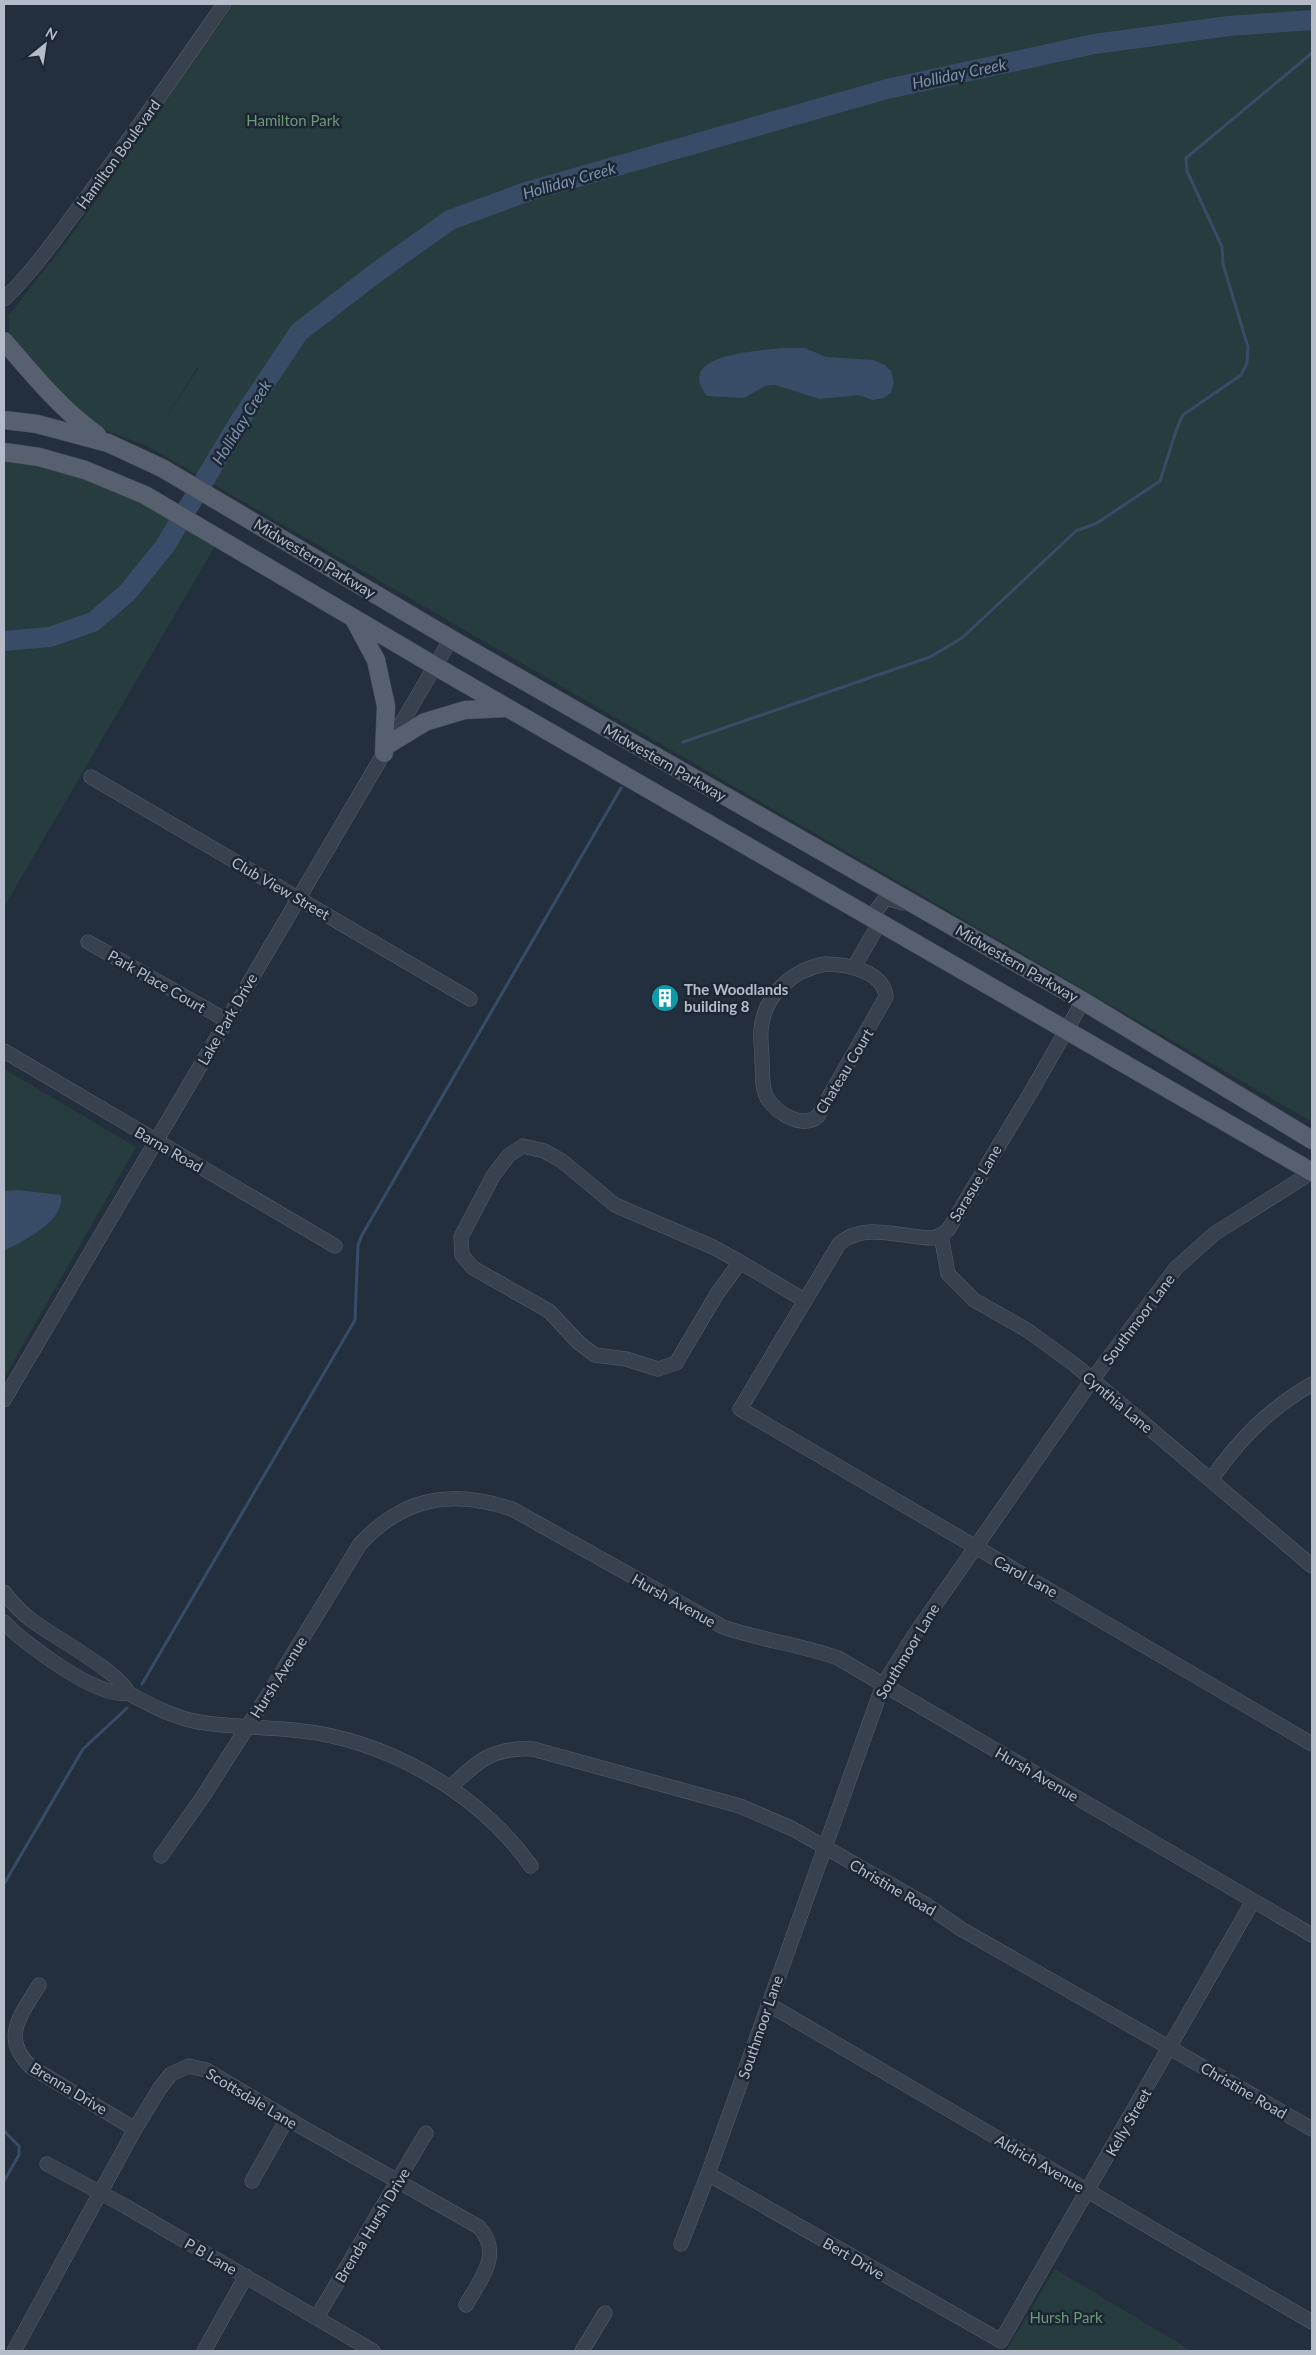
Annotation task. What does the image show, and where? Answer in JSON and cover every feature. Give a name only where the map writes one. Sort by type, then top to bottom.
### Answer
[{"type":"main road","points":[[4,342],[51,396],[77,421],[108,443]]},
{"type":"main road","name":"Midwestern Parkway","points":[[4,420],[37,424],[108,443],[162,468],[451,638],[1083,1001],[1312,1140]]},
{"type":"main road","name":"Midwestern Parkway","points":[[4,452],[39,457],[85,470],[145,495],[435,666],[1312,1172]]},
{"type":"main road","points":[[354,618],[376,660],[386,706],[386,749]]},
{"type":"main road","points":[[386,749],[425,722],[465,710],[508,708]]},
{"type":"street","name":"Hamilton Boulevard","points":[[4,299],[15,289],[51,244],[116,158],[224,4]]},
{"type":"street","name":"Lake Park Drive","points":[[4,1400],[451,638]]},
{"type":"street","name":"Club View Street","points":[[92,777],[470,999]]},
{"type":"street","points":[[854,967],[886,898],[897,900],[952,926]]},
{"type":"street","name":"Park Place Court","points":[[88,942],[226,1020]]},
{"type":"street","name":"Chateau Court","points":[[825,964],[854,967],[870,975],[881,984],[886,992],[884,1004],[818,1116],[811,1121],[795,1120],[772,1103],[763,1088],[761,1030],[766,1011],[773,996],[798,972],[825,964]]},
{"type":"street","name":"Sarasue Lane","points":[[740,1409],[828,1258],[846,1238],[868,1232],[923,1238],[941,1235],[954,1220],[1083,1001]]},
{"type":"street","name":"Barna Road","points":[[4,1051],[334,1246]]},
{"type":"street","points":[[740,1262],[676,1363],[658,1369],[626,1359],[595,1355],[580,1343],[549,1311],[473,1268],[462,1255],[460,1245],[461,1237],[498,1169],[515,1150],[523,1146],[530,1146],[562,1161],[615,1205],[713,1247],[740,1262],[804,1300]]},
{"type":"street","name":"Southmoor Lane","points":[[681,2244],[708,2174],[883,1684],[1092,1380],[1176,1268],[1214,1234],[1312,1172]]},
{"type":"street","name":"Cynthia Lane","points":[[941,1235],[948,1274],[974,1300],[1047,1344],[1312,1566]]},
{"type":"street","points":[[1211,1480],[1235,1446],[1268,1413],[1312,1384]]},
{"type":"street","name":"Carol Lane","points":[[740,1409],[1312,1744]]},
{"type":"street","name":"Hursh Avenue","points":[[161,1856],[202,1798],[271,1690],[360,1544],[377,1525],[392,1514],[426,1501],[466,1498],[490,1501],[512,1509],[723,1627],[757,1638],[838,1658],[1312,1935]]},
{"type":"street","points":[[4,1592],[32,1621],[105,1670],[127,1688],[128,1694]]},
{"type":"street","points":[[4,1622],[15,1635],[86,1682],[121,1695],[128,1694],[157,1708],[197,1722],[295,1730],[349,1741],[402,1761],[451,1788],[490,1818],[515,1844],[531,1866]]},
{"type":"street","name":"Christine Road","points":[[451,1788],[471,1767],[489,1756],[504,1750],[533,1749],[740,1806],[793,1829],[825,1847],[925,1904],[961,1930],[1312,2129]]},
{"type":"street","name":"Kelly Street","points":[[1001,2341],[1171,2048],[1253,1901]]},
{"type":"street","name":"Brenna Drive","points":[[39,1985],[18,2020],[14,2035],[16,2050],[20,2057],[31,2067],[135,2129]]},
{"type":"street","name":"Aldrich Avenue","points":[[768,2004],[1312,2322]]},
{"type":"street","name":"Scottsdale Lane","points":[[14,2351],[102,2193],[135,2129],[171,2074],[189,2066],[206,2070],[288,2119],[480,2227],[486,2234],[492,2254],[466,2305]]},
{"type":"street","points":[[252,2182],[288,2119]]},
{"type":"street","name":"Brenda Hursh Drive","points":[[317,2316],[426,2133]]},
{"type":"street","name":"P B Lane","points":[[47,2164],[102,2193],[317,2316],[373,2351]]},
{"type":"street","name":"Bert Drive","points":[[708,2174],[1001,2341]]},
{"type":"street","points":[[204,2351],[246,2276]]},
{"type":"street","points":[[582,2351],[605,2312]]},
{"type":"green space","name":"Hamilton Park","points":[[234,4],[1312,4],[1312,1122],[149,447],[90,424],[33,366],[9,333],[9,315],[68,240]],"holes":[[[197,368],[198,369],[160,427]]]},
{"type":"green space","points":[[4,459],[52,467],[99,481],[151,507],[215,546],[4,907]]},
{"type":"green space","points":[[4,1069],[136,1147],[4,1378]]},
{"type":"green space","name":"Hursh Park","points":[[1055,2269],[1192,2351],[1006,2351]]},
{"type":"water","points":[[783,348],[805,348],[826,357],[873,360],[885,365],[891,371],[894,382],[891,393],[884,398],[873,400],[858,395],[820,399],[775,385],[765,386],[744,398],[707,396],[700,382],[701,371],[710,363],[740,353]]},
{"type":"water","points":[[18,1190],[61,1195],[61,1205],[57,1214],[50,1222],[32,1236],[4,1251],[4,1191]]},
{"type":"waterway","name":"Holliday Creek","points":[[4,641],[50,637],[93,622],[127,593],[165,546],[241,419],[299,332],[377,272],[450,220],[529,191],[887,89],[1094,44],[1229,26],[1312,20]]},
{"type":"waterway","points":[[683,742],[930,657],[962,638],[1076,531],[1097,523],[1160,481],[1183,415],[1241,375],[1247,363],[1248,347],[1223,264],[1222,247],[1187,171],[1186,158],[1312,53]]},
{"type":"waterway","points":[[142,1684],[355,1320],[358,1245],[362,1235],[621,788]]},
{"type":"waterway","points":[[4,1884],[83,1749],[127,1708]]},
{"type":"waterway","points":[[4,2131],[19,2146],[19,2155],[4,2181]]},
{"type":"place","name":"The Woodlands building 8","points":[[665,998]]}]
